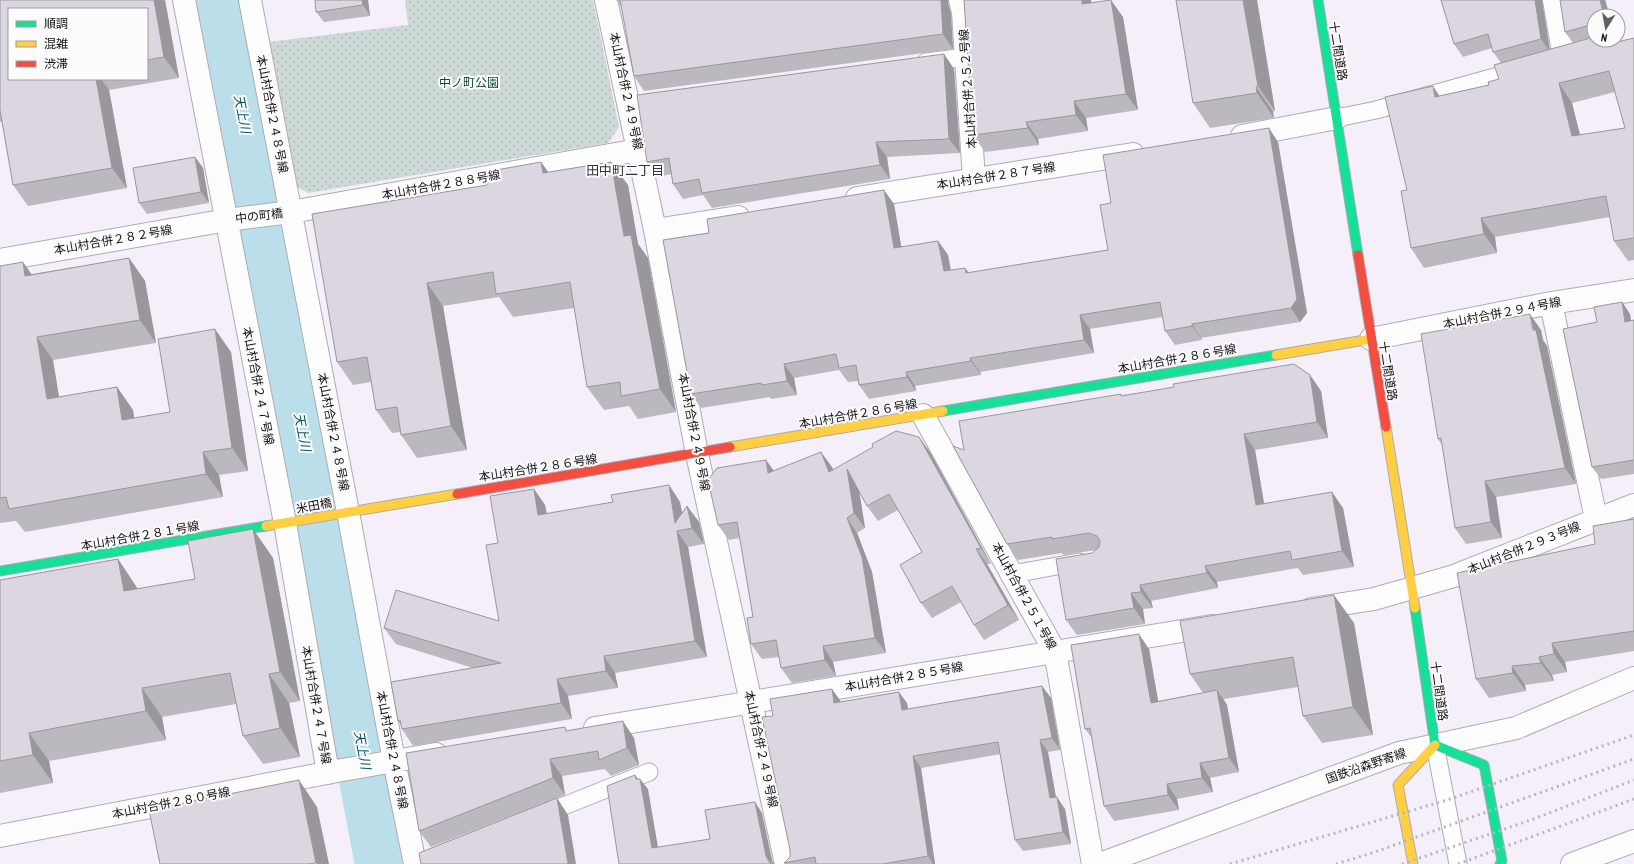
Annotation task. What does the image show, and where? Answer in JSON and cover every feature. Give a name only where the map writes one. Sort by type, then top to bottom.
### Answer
[{"type":"street","name":"本山村合併２４７号線","points":[[184,0],[285,523],[335,771]]},
{"type":"street","name":"本山村合併２４８号線","points":[[250,0],[348,512],[394,762],[421,862]]},
{"type":"street","name":"本山村合併２４９号線","points":[[606,0],[636,102],[638,150],[655,230],[697,454],[786,864]]},
{"type":"street","name":"本山村合併２５２号線","points":[[960,0],[963,12],[974,179]]},
{"type":"street","name":"十二間道路","points":[[1318,0],[1412,588],[1435,745]]},
{"type":"street","points":[[1554,0],[1556,60]]},
{"type":"street","points":[[1224,139],[1337,118]]},
{"type":"street","name":"本山村合併２８８号線","points":[[291,212],[638,150]]},
{"type":"street","name":"本山村合併２８７号線","points":[[834,202],[1154,150]]},
{"type":"street","name":"中の町橋","points":[[226,220],[291,212]]},
{"type":"street","points":[[655,230],[756,214]]},
{"type":"street","name":"本山村合併２８２号線","points":[[0,260],[226,220]]},
{"type":"street","name":"本山村合併２９４号線","points":[[1371,339],[1551,303],[1634,290]]},
{"type":"street","points":[[1551,303],[1596,519]]},
{"type":"street","name":"本山村合併２８６号線","points":[[348,512],[1371,339]]},
{"type":"street","name":"本山村合併２５１号線","points":[[923,415],[1055,652],[1093,864]]},
{"type":"street","name":"本山村合併２９３号線","points":[[1412,588],[1454,576],[1634,505]]},
{"type":"street","name":"米田橋","points":[[285,523],[348,512]]},
{"type":"street","name":"本山村合併２８１号線","points":[[0,572],[285,523]]},
{"type":"street","points":[[1288,613],[1374,598],[1412,588]]},
{"type":"street","name":"本山村合併２８５号線","points":[[572,732],[1234,622]]},
{"type":"street","name":"国鉄沿森野寄線","points":[[1100,864],[1399,753],[1516,728],[1634,678]]},
{"type":"street","points":[[1413,864],[1398,785],[1435,745],[1484,765],[1502,861],[1500,864]]},
{"type":"street","points":[[394,762],[456,751]]},
{"type":"street","name":"本山村合併２８０号線","points":[[0,836],[335,771],[394,762]]},
{"type":"street","points":[[1572,864],[1634,841]]},
{"type":"lane","points":[[911,64],[966,57]]},
{"type":"lane","points":[[1337,118],[1376,110],[1556,60]]},
{"type":"lane","points":[[1012,574],[1093,560]]},
{"type":"lane","points":[[1435,745],[1458,864]]},
{"type":"lane","points":[[525,821],[649,772]]},
{"type":"green space","name":"中ノ町公園","points":[[405,0],[593,0],[619,127],[608,143],[308,193],[293,184],[268,42],[408,25]]},
{"type":"building","points":[[0,0],[154,0],[164,57],[148,60],[148,8],[8,8],[8,80],[96,80],[112,168],[13,185],[0,110]]},
{"type":"building","points":[[315,0],[362,0],[363,5],[316,12]]},
{"type":"building","points":[[620,0],[941,0],[943,34],[634,76]]},
{"type":"building","points":[[964,0],[1082,0],[1082,4],[1111,0],[1126,94],[1074,101],[1076,115],[1026,122],[1028,128],[973,135]]},
{"type":"building","points":[[1176,0],[1243,0],[1258,86],[1256,87],[1257,93],[1193,103]]},
{"type":"building","points":[[1441,0],[1535,0],[1541,39],[1493,52],[1488,34],[1454,44]]},
{"type":"building","points":[[1560,0],[1600,0],[1602,8],[1586,8],[1586,26],[1565,32]]},
{"type":"building","points":[[1634,38],[1634,238],[1614,241],[1606,196],[1481,218],[1484,234],[1411,248],[1401,191],[1407,190],[1385,97],[1433,86],[1435,97],[1489,85],[1488,82],[1499,79],[1494,65],[1586,39],[1586,48],[1626,48],[1626,40]],"holes":[[[1609,71],[1625,128],[1572,136],[1559,83]]]},
{"type":"building","points":[[944,54],[949,139],[876,142],[880,165],[702,193],[699,179],[673,184],[669,158],[647,162],[637,95]]},
{"type":"building","points":[[1269,128],[1297,299],[1291,308],[1192,324],[1192,326],[1165,331],[1160,302],[1080,315],[1084,340],[970,358],[971,361],[906,372],[907,377],[859,385],[856,365],[839,368],[836,354],[784,364],[787,381],[762,385],[761,383],[691,394],[663,240],[709,233],[707,219],[884,190],[894,248],[938,241],[944,271],[965,268],[966,273],[1108,250],[1100,205],[1111,203],[1103,155]]},
{"type":"building","points":[[195,157],[201,192],[139,203],[133,168]]},
{"type":"building","points":[[541,162],[543,173],[611,162],[624,236],[631,235],[660,389],[621,396],[620,382],[587,387],[570,282],[496,294],[493,272],[427,283],[451,426],[401,435],[397,407],[376,410],[367,357],[337,362],[312,214],[487,185],[485,172]]},
{"type":"building","points":[[129,258],[140,320],[37,337],[47,399],[117,387],[122,420],[170,412],[158,339],[215,329],[232,448],[203,452],[206,474],[9,509],[6,497],[0,498],[0,266],[23,262],[25,276]]},
{"type":"building","points":[[1622,302],[1625,322],[1634,320],[1634,460],[1592,467],[1563,329],[1597,322],[1594,307]]},
{"type":"building","points":[[1530,314],[1533,330],[1536,330],[1565,468],[1485,481],[1491,522],[1455,528],[1441,438],[1438,439],[1421,334]]},
{"type":"building","points":[[1294,364],[1310,375],[1317,422],[1244,434],[1256,505],[1332,492],[1342,551],[1292,560],[1290,551],[1205,566],[1207,573],[1140,585],[1141,592],[1131,593],[1134,608],[1066,620],[1056,559],[1092,553],[1099,547],[1100,541],[1097,536],[1089,533],[1007,544],[953,446],[964,450],[959,421],[1121,394],[1121,396],[1174,387],[1173,384]]},
{"type":"building","points":[[896,431],[919,437],[981,548],[976,549],[1008,605],[974,625],[952,586],[921,603],[900,565],[922,552],[889,494],[867,506],[847,469],[854,513],[847,518],[862,557],[875,638],[823,646],[825,660],[781,668],[776,640],[751,644],[747,618],[753,617],[737,522],[718,525],[708,480],[717,468],[766,460],[768,473],[821,452],[829,472],[873,447],[872,444]]},
{"type":"building","points":[[669,485],[675,523],[687,506],[692,528],[677,531],[695,641],[604,656],[606,671],[557,679],[561,703],[402,729],[400,720],[398,721],[391,682],[501,663],[384,628],[396,590],[499,621],[486,545],[498,543],[490,496],[534,489],[538,515],[613,502],[611,495]]},
{"type":"building","points":[[1634,519],[1634,631],[1552,643],[1554,654],[1539,657],[1541,663],[1512,666],[1513,673],[1476,679],[1457,573],[1595,544],[1593,526]]},
{"type":"building","points":[[253,529],[280,672],[269,674],[280,728],[243,736],[230,673],[142,688],[146,711],[29,733],[33,755],[0,761],[0,580],[118,559],[124,591],[195,579],[188,541]]},
{"type":"building","points":[[1334,595],[1353,707],[1303,716],[1293,657],[1190,674],[1180,621]]},
{"type":"building","points":[[1139,634],[1151,703],[1217,690],[1229,758],[1200,763],[1202,778],[1167,784],[1168,795],[1104,806],[1090,728],[1085,729],[1071,645]]},
{"type":"building","points":[[1042,686],[1052,738],[1040,740],[1050,798],[1057,797],[1063,832],[1015,840],[998,742],[913,756],[928,856],[883,864],[816,864],[815,857],[784,863],[790,857],[790,850],[762,717],[773,716],[770,699],[832,689],[834,703],[899,692],[902,710]]},
{"type":"building","points":[[623,721],[627,748],[599,760],[598,751],[550,759],[553,778],[419,831],[406,753],[565,727],[566,731]]},
{"type":"building","points":[[635,775],[636,779],[640,779],[652,848],[710,839],[705,810],[755,802],[766,856],[769,862],[774,864],[619,864],[607,786]]},
{"type":"building","points":[[299,780],[316,863],[160,864],[149,810]]},
{"type":"building","points":[[557,798],[568,864],[421,864],[419,853]]},
{"type":"waterway","name":"天上川","points":[[222,0],[384,864]]},
{"type":"railway","points":[[1230,864],[1447,800],[1634,735]]},
{"type":"railway","points":[[1336,864],[1375,852],[1634,759]]},
{"type":"railway","points":[[1402,864],[1531,820],[1634,780]]},
{"type":"railway","points":[[1458,864],[1634,799]]},
{"type":"traffic: fast","points":[[1318,0],[1358,255]]},
{"type":"traffic: fast","points":[[943,411],[1276,355]]},
{"type":"traffic: fast","points":[[0,571],[266,526]]},
{"type":"traffic: fast","points":[[1415,608],[1435,745]]},
{"type":"traffic: fast","points":[[1435,745],[1484,765],[1502,861],[1500,864]]},
{"type":"traffic: slow","points":[[1276,355],[1371,339]]},
{"type":"traffic: slow","points":[[730,447],[943,411]]},
{"type":"traffic: slow","points":[[1386,427],[1415,608]]},
{"type":"traffic: slow","points":[[266,526],[457,494]]},
{"type":"traffic: slow","points":[[1413,864],[1398,785],[1435,745]]},
{"type":"traffic: jam","points":[[1358,255],[1386,427]]},
{"type":"traffic: jam","points":[[457,494],[730,447]]},
{"type":"district","name":"田中町二丁目","points":[[625,170]]}]
